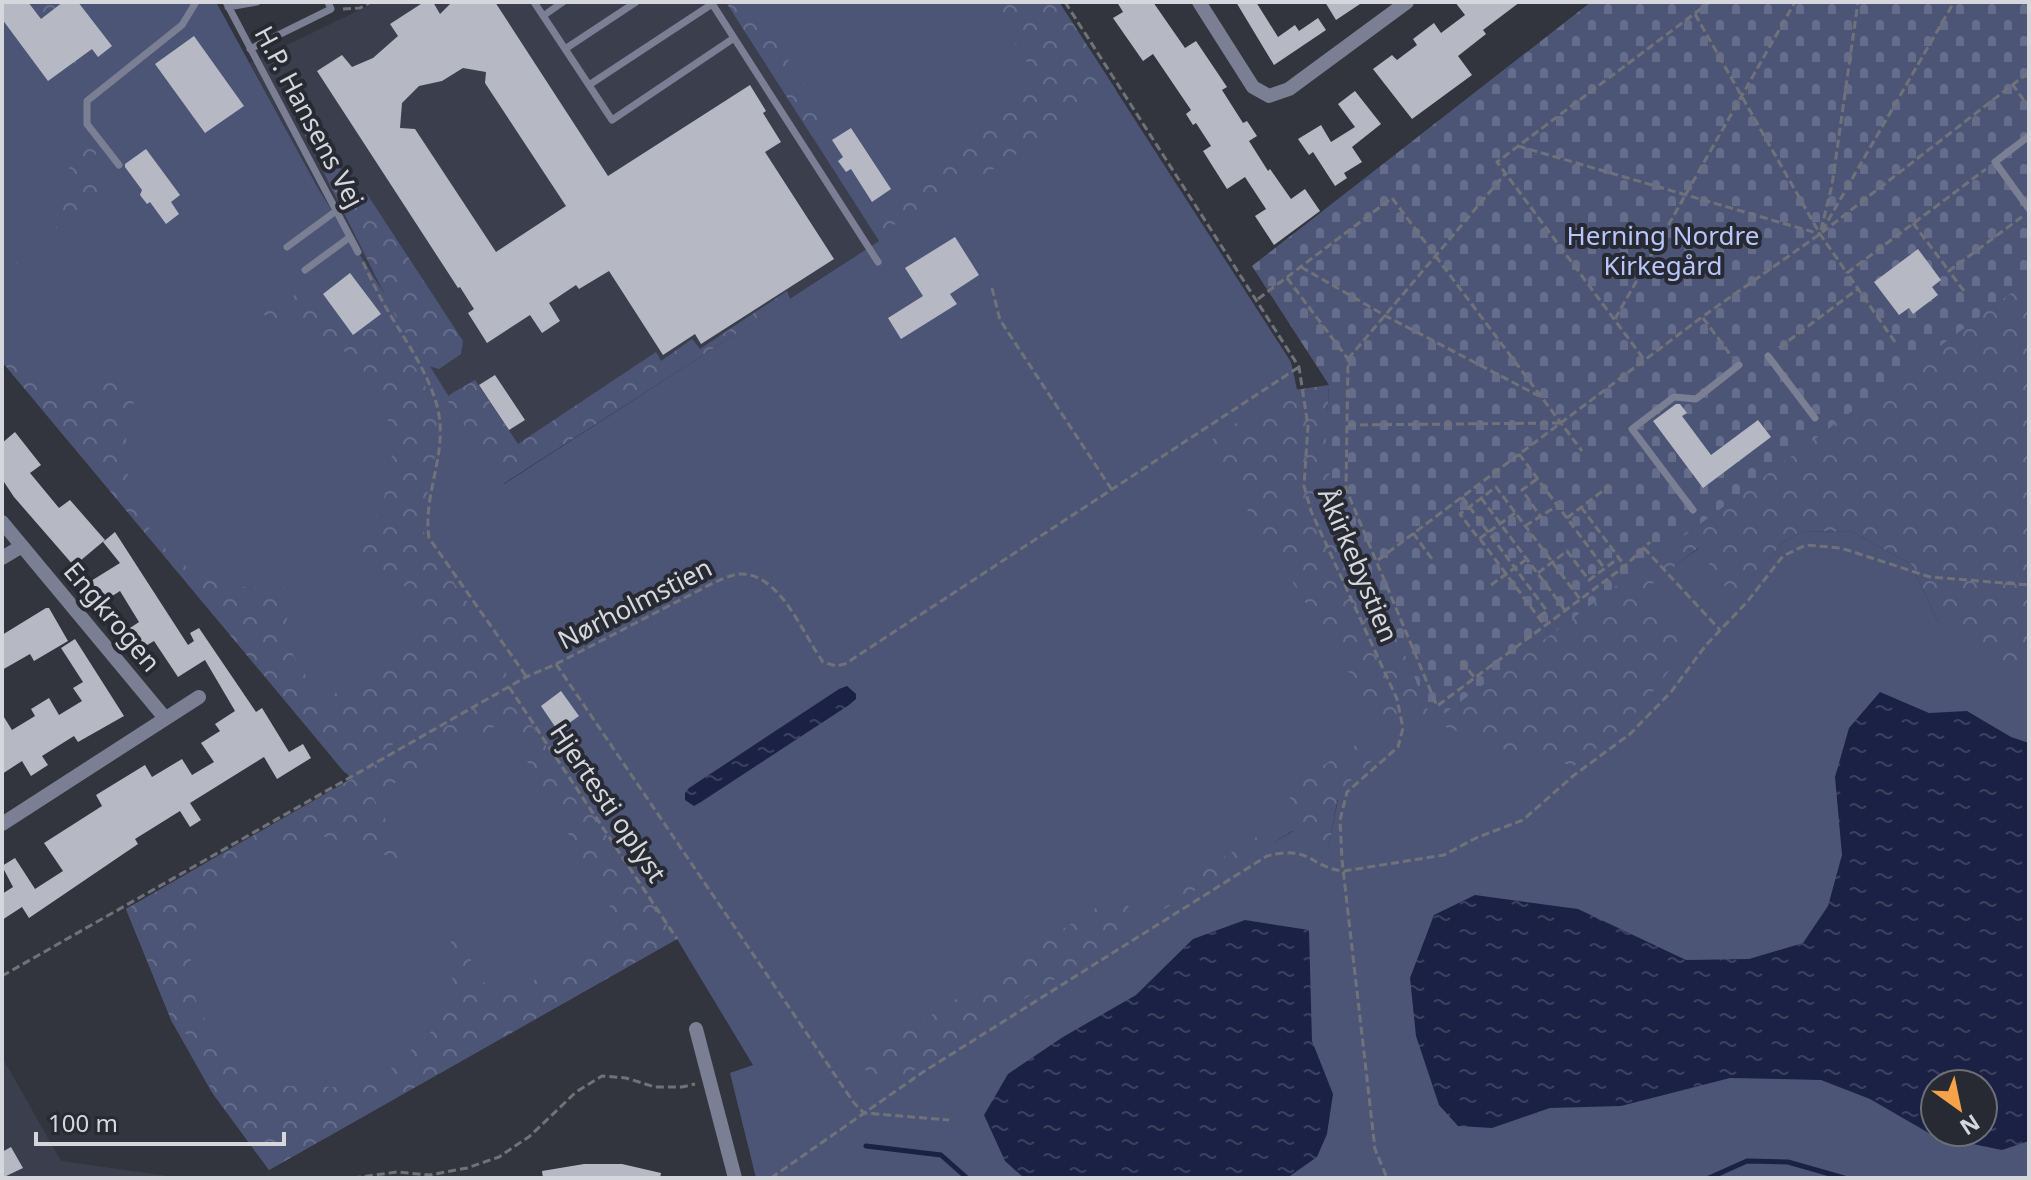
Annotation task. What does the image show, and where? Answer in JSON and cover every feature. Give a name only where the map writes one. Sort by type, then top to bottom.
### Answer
[{"type":"street","points":[[1199,2],[1253,87],[1269,96],[1289,89],[1407,2]]},
{"type":"street","name":"Engkrogen","points":[[2,522],[165,718]]},
{"type":"street","points":[[2,558],[22,546]]},
{"type":"street","points":[[2,824],[199,697]]},
{"type":"street","points":[[696,1029],[735,1178]]},
{"type":"lane","points":[[119,165],[87,124],[87,101],[182,25],[196,2]]},
{"type":"lane","points":[[227,5],[257,2]]},
{"type":"lane","points":[[534,2],[612,120],[734,38]]},
{"type":"lane","points":[[543,16],[563,2]]},
{"type":"lane","points":[[565,49],[636,2]]},
{"type":"lane","points":[[589,85],[711,3],[878,262]]},
{"type":"lane","name":"H.P. Hansens Vej","points":[[227,5],[358,252]]},
{"type":"lane","points":[[250,49],[329,6]]},
{"type":"lane","points":[[2029,136],[1995,162],[2029,210]]},
{"type":"lane","points":[[287,247],[336,211]]},
{"type":"lane","points":[[305,270],[350,237]]},
{"type":"lane","points":[[1768,356],[1815,418]]},
{"type":"lane","points":[[1693,510],[1632,429],[1674,397],[1696,399],[1739,365]]},
{"type":"path","points":[[329,6],[360,8],[371,2]]},
{"type":"path","name":"Åkirkebystien","points":[[1065,2],[1299,367],[1308,426],[1304,486],[1311,511],[1397,699],[1403,728],[1398,747],[1347,792],[1340,820],[1375,1149],[1387,1178]]},
{"type":"path","points":[[1645,360],[1497,162],[1710,2]]},
{"type":"path","points":[[1614,319],[1795,2]]},
{"type":"path","points":[[1820,234],[1832,185],[1858,2]]},
{"type":"path","points":[[1820,234],[1954,2]]},
{"type":"path","points":[[1695,14],[1820,234],[1895,342]]},
{"type":"path","points":[[1378,560],[1702,317],[1820,234],[2029,72]]},
{"type":"path","points":[[2012,84],[2029,107]]},
{"type":"path","points":[[1518,146],[1820,234]]},
{"type":"path","points":[[1847,273],[1995,162]]},
{"type":"path","points":[[1348,359],[1505,174]]},
{"type":"path","points":[[1257,300],[1392,198],[1582,451]]},
{"type":"path","points":[[1949,271],[2029,210]]},
{"type":"path","points":[[1913,223],[1964,291]]},
{"type":"path","points":[[358,252],[386,308],[417,358],[440,421],[438,470],[426,520],[429,538],[526,677]]},
{"type":"path","points":[[1301,267],[1384,315],[1542,398]]},
{"type":"path","points":[[1287,278],[1348,359],[1346,489],[1437,706],[1625,566],[1650,542]]},
{"type":"path","points":[[992,288],[1000,320],[1112,490]]},
{"type":"path","points":[[1768,356],[1859,288]]},
{"type":"path","points":[[1702,317],[1739,365]]},
{"type":"path","name":"Nørholmstien","points":[[2,976],[526,677],[674,602],[737,574],[756,576],[769,583],[823,662],[836,666],[845,664],[1299,367]]},
{"type":"path","points":[[1348,425],[1561,423]]},
{"type":"path","points":[[1519,454],[1605,569]]},
{"type":"path","points":[[1537,479],[1522,490],[1540,516]]},
{"type":"path","points":[[1566,518],[1609,486]]},
{"type":"path","points":[[1545,626],[1460,514],[1469,507],[1496,487],[1580,599]]},
{"type":"path","points":[[1462,497],[1547,611],[1538,617]]},
{"type":"path","points":[[1481,498],[1566,610]]},
{"type":"path","points":[[1525,526],[1557,506]]},
{"type":"path","points":[[1581,507],[1625,566]]},
{"type":"path","points":[[1479,539],[1515,513]]},
{"type":"path","points":[[1413,533],[1432,559]]},
{"type":"path","points":[[771,1178],[923,1072],[1267,856],[1284,852],[1300,853],[1334,870],[1344,871],[1444,855],[1476,838],[1523,820],[1573,776],[1630,734],[1671,692],[1783,556],[1806,545],[1841,548],[1930,577],[2029,585]]},
{"type":"path","points":[[1644,548],[1720,630]]},
{"type":"path","points":[[1538,573],[1567,551],[1589,580],[1619,558]]},
{"type":"path","points":[[1491,585],[1527,559]]},
{"type":"path","points":[[1461,661],[1475,678]]},
{"type":"path","points":[[556,664],[854,1103],[864,1113],[949,1120]]},
{"type":"path","name":"Hjertesti oplyst","points":[[509,687],[677,939]]},
{"type":"path","points":[[353,1178],[397,1172],[430,1175],[467,1168],[499,1157],[530,1136],[576,1092],[602,1076],[626,1078],[655,1087],[682,1087],[709,1080]]},
{"type":"shaded area","points":[[376,2],[726,2],[879,241],[503,484],[319,190],[250,63]]},
{"type":"shaded area","points":[[2,1057],[61,1161],[182,1178],[2,1178]]},
{"type":"green space","points":[[2,2],[216,2],[319,190],[504,484],[879,241],[726,2],[1059,2],[1291,362],[1298,394],[1645,588],[1699,548],[1734,598],[1783,542],[1803,531],[1852,532],[1911,564],[1937,620],[2016,671],[2029,671],[2029,1178],[756,1178],[730,1073],[753,1065],[677,939],[269,1170],[211,1091],[172,1022],[126,909],[353,781],[4,364]],"holes":[[[1338,799],[1328,850],[1293,831],[1273,843]]]},
{"type":"green space","points":[[28,2],[56,2],[110,77],[103,84],[88,64],[73,63]]},
{"type":"green space","points":[[726,2],[750,2],[833,128],[813,138]]},
{"type":"green space","points":[[988,2],[1059,2],[1116,90],[948,198],[937,196],[882,233],[873,231],[869,218],[1040,82]]},
{"type":"green space","name":"Herning Nordre Kirkegård","points":[[1591,2],[2029,2],[2029,280],[1433,722],[1325,464],[1329,385],[1252,266]]},
{"type":"green space","points":[[301,108],[360,198],[367,194],[463,341],[461,354],[439,369],[425,365],[396,317],[294,113]]},
{"type":"green space","points":[[89,139],[98,152],[87,165],[103,181],[100,191],[81,207],[51,254],[31,271],[2,286],[2,271],[36,253],[61,221],[71,157]]},
{"type":"green space","points":[[2029,249],[2029,671],[2016,671],[1973,648],[1937,620],[1911,564],[1852,532],[1803,531],[1783,542],[1734,599],[1698,548],[1646,589],[1685,651],[1626,725],[1574,766],[1502,749],[1433,722],[1384,728],[1206,444],[1280,392],[1329,385],[1325,464],[1434,721]]},
{"type":"green space","points":[[310,287],[350,340],[383,317],[412,361],[427,390],[437,421],[434,465],[421,522],[428,546],[507,658],[506,677],[345,773],[2,365],[2,346],[19,352],[61,394],[85,389],[123,373],[134,408],[127,432],[126,463],[137,506],[148,526],[176,559],[214,580],[244,587],[297,590],[287,617],[287,640],[295,658],[324,701],[433,625],[410,591],[356,547],[384,497],[390,471],[392,443],[387,417],[377,391],[362,368],[340,348],[261,313]]},
{"type":"green space","points":[[787,291],[790,299],[503,484],[448,401],[449,395],[475,380],[518,444],[656,352],[661,361],[692,339],[700,349]]},
{"type":"green space","points":[[510,687],[522,711],[677,939],[269,1170],[211,1091],[202,1047],[172,1022],[126,909]],"holes":[[[504,721],[623,929],[496,1002],[450,926],[453,976],[435,1028],[379,1080],[335,1087],[288,1086],[244,1067],[210,1033],[192,991],[190,946],[204,902],[235,865],[276,843],[325,837],[365,847],[414,867],[372,796]]]},
{"type":"green space","points":[[1384,728],[1381,753],[1339,791],[1328,851],[1292,831],[1151,917],[896,1082],[875,1089],[861,1061],[1120,892],[1133,914],[1293,814],[1288,787]]},
{"type":"water","points":[[847,686],[856,694],[856,699],[849,705],[701,802],[694,806],[685,800],[689,788]]},
{"type":"water","points":[[1880,692],[1929,713],[1967,711],[2011,737],[2029,743],[2029,1141],[2002,1150],[1992,1148],[1999,1148],[1999,1068],[1919,1068],[1919,1127],[1870,1099],[1821,1080],[1730,1078],[1621,1106],[1550,1108],[1492,1128],[1458,1126],[1439,1105],[1416,1036],[1410,978],[1434,915],[1475,895],[1578,909],[1686,960],[1749,959],[1803,943],[1828,906],[1842,855],[1835,777],[1849,728]]},
{"type":"water","points":[[1245,920],[1309,930],[1312,1041],[1333,1094],[1327,1134],[1317,1157],[1287,1178],[1024,1178],[1005,1161],[984,1115],[1008,1074],[1063,1037],[1136,995],[1193,939]]},
{"type":"building","points":[[2,2],[28,2],[41,19],[63,2],[78,2],[112,46],[98,57],[92,49],[48,81],[2,19]]},
{"type":"building","points":[[424,2],[433,2],[440,14],[452,2],[495,2],[608,176],[750,85],[781,142],[765,152],[834,259],[701,344],[695,334],[663,355],[609,271],[579,289],[576,285],[549,303],[560,321],[542,333],[530,315],[487,343],[468,313],[474,309],[317,71],[342,55],[352,67],[373,58],[398,36],[390,24]],"holes":[[[463,68],[486,72],[485,83],[566,206],[496,252],[415,129],[400,128],[402,103],[419,86],[442,81]]]},
{"type":"building","points":[[1117,2],[1153,2],[1185,48],[1196,41],[1227,87],[1222,90],[1243,123],[1247,121],[1257,136],[1249,141],[1268,171],[1270,169],[1291,199],[1305,189],[1320,211],[1274,245],[1255,216],[1266,209],[1245,177],[1227,189],[1203,151],[1211,146],[1186,114],[1191,110],[1153,54],[1143,61],[1113,18],[1123,12]]},
{"type":"building","points":[[1236,2],[1256,2],[1278,37],[1295,25],[1299,31],[1318,18],[1326,30],[1274,65]]},
{"type":"building","points":[[1325,2],[1363,2],[1336,20]]},
{"type":"building","points":[[1455,2],[1520,2],[1483,30],[1486,34],[1458,56],[1472,75],[1412,119],[1373,69],[1392,55],[1397,60],[1417,45],[1413,39],[1434,23],[1441,33],[1465,15]]},
{"type":"building","points":[[194,36],[244,106],[205,133],[155,64]]},
{"type":"building","points":[[1355,91],[1381,124],[1352,147],[1362,162],[1344,173],[1347,178],[1335,186],[1313,152],[1309,155],[1298,139],[1321,125],[1331,142],[1355,127],[1338,104]]},
{"type":"building","points":[[851,128],[891,189],[872,202],[851,169],[846,172],[838,161],[843,157],[832,140]]},
{"type":"building","points":[[146,149],[180,195],[171,202],[179,214],[166,224],[150,202],[147,204],[140,195],[142,190],[125,167]]},
{"type":"building","points":[[955,237],[979,275],[950,294],[957,304],[901,339],[888,318],[923,296],[905,268]]},
{"type":"building","points":[[1918,249],[1941,280],[1932,287],[1938,295],[1913,314],[1909,308],[1899,315],[1874,282]]},
{"type":"building","points":[[350,273],[381,314],[353,335],[323,294]]},
{"type":"building","points":[[495,375],[525,420],[509,430],[479,385]]},
{"type":"building","points":[[1680,404],[1687,413],[1682,416],[1711,455],[1758,420],[1771,437],[1703,488],[1653,421]]},
{"type":"building","points":[[15,432],[41,465],[30,473],[59,508],[70,500],[105,540],[74,566],[2,479],[2,443]]},
{"type":"building","points":[[115,532],[188,645],[194,641],[190,633],[199,628],[256,712],[262,708],[289,752],[303,744],[311,758],[277,779],[264,757],[190,803],[201,820],[190,827],[180,811],[135,839],[138,844],[29,918],[22,907],[2,920],[2,894],[13,887],[2,866],[15,858],[35,889],[63,871],[44,843],[102,806],[96,795],[145,765],[152,777],[182,759],[192,775],[214,762],[201,743],[220,731],[215,724],[235,711],[205,660],[178,677],[154,641],[142,648],[130,628],[139,622],[120,591],[103,602],[91,581],[120,563],[103,542]]},
{"type":"building","points":[[49,608],[68,641],[34,661],[30,654],[2,670],[2,635]]},
{"type":"building","points":[[75,639],[124,716],[78,742],[74,736],[42,756],[48,765],[31,776],[22,761],[2,774],[2,714],[12,730],[35,716],[31,709],[49,698],[59,715],[82,701],[73,688],[83,682],[61,648]]},
{"type":"building","points":[[561,691],[579,716],[558,731],[541,706]]},
{"type":"building","points":[[11,1147],[23,1168],[2,1178],[2,1152]]},
{"type":"building","points":[[584,1164],[622,1164],[661,1173],[660,1178],[543,1178],[542,1171]]},
{"type":"waterway","points":[[866,1146],[941,1155],[967,1178]]},
{"type":"waterway","points":[[1709,1178],[1747,1161],[1788,1162],[1844,1178]]}]
